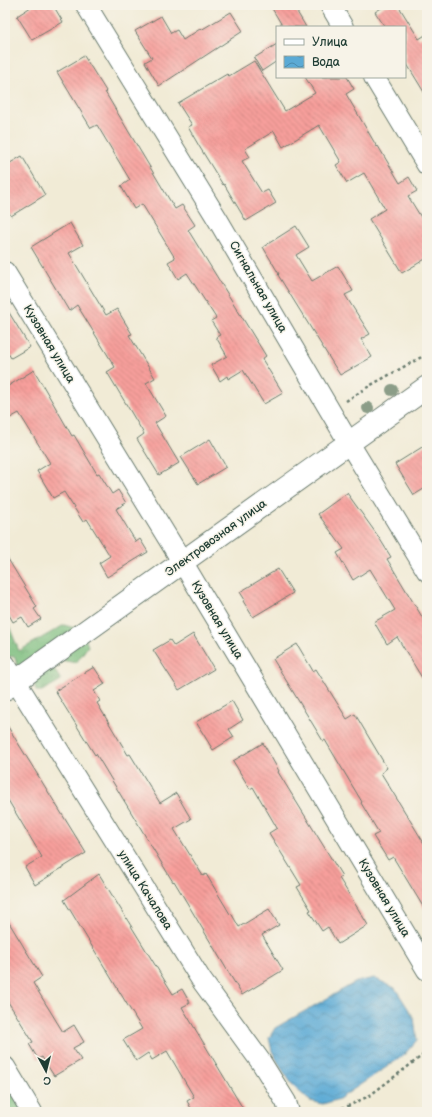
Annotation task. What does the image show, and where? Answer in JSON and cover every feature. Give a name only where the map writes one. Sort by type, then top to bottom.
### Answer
[{"type":"street","name":"Сигнальная улица","points":[[86,5],[218,220],[349,443],[427,571]]},
{"type":"street","points":[[330,5],[342,26]]},
{"type":"street","points":[[375,78],[427,165]]},
{"type":"street","name":"Кузовная улица","points":[[5,272],[427,970]]},
{"type":"street","name":"Электровозная улица","points":[[9,678],[182,563],[427,387]]},
{"type":"street","name":"улица Качалова","points":[[9,678],[202,981],[261,1062],[286,1102],[289,1112]]},
{"type":"street","points":[[5,1067],[32,1112]]},
{"type":"path","points":[[330,411],[371,385],[427,354]]},
{"type":"path","points":[[330,1112],[348,1106],[368,1096],[427,1052]]},
{"type":"green space","points":[[5,616],[19,651],[64,625],[82,630],[88,646],[76,663],[56,659],[53,668],[61,680],[42,691],[36,691],[34,682],[18,671],[15,657],[5,656]]},
{"type":"green space","points":[[12,1094],[28,1112],[5,1112],[5,1098]]},
{"type":"water","points":[[374,978],[395,988],[414,1018],[417,1040],[403,1056],[339,1099],[323,1104],[310,1101],[294,1087],[281,1068],[272,1051],[269,1038],[275,1028],[356,982]]},
{"type":"building","points":[[34,5],[53,5],[63,22],[32,40],[17,16]]},
{"type":"building","points":[[270,5],[293,5],[305,26],[282,26]]},
{"type":"building","points":[[386,5],[398,5],[419,39],[427,34],[427,97],[406,63],[406,26],[384,26],[375,12]]},
{"type":"building","points":[[231,12],[243,31],[159,86],[145,62],[152,58],[135,31],[161,16],[171,33],[177,30],[183,40]]},
{"type":"building","points":[[276,45],[276,62],[262,71],[254,58]]},
{"type":"building","points":[[84,56],[175,209],[182,205],[195,225],[188,230],[266,356],[262,359],[283,393],[264,404],[243,370],[228,379],[227,376],[220,381],[211,365],[227,356],[216,337],[220,335],[211,321],[216,318],[187,273],[178,279],[168,262],[175,258],[142,204],[134,209],[121,186],[130,180],[97,125],[91,128],[57,72]]},
{"type":"building","points":[[254,61],[285,111],[315,93],[306,78],[348,78],[354,89],[346,94],[377,147],[378,146],[400,183],[409,177],[417,191],[408,196],[427,227],[427,258],[402,273],[369,219],[385,209],[364,173],[347,183],[336,165],[341,162],[319,125],[283,147],[274,131],[245,149],[250,157],[242,161],[262,193],[268,190],[276,203],[246,221],[188,127],[192,125],[178,103],[227,74],[229,76]]},
{"type":"building","points":[[22,156],[45,195],[11,216],[5,207],[5,166]]},
{"type":"building","points":[[70,223],[83,245],[69,253],[106,315],[117,309],[132,334],[129,335],[155,378],[146,383],[166,416],[155,423],[179,463],[159,475],[137,439],[144,434],[107,372],[115,367],[77,305],[69,311],[31,247]]},
{"type":"building","points":[[296,226],[309,247],[296,255],[312,281],[338,266],[353,291],[345,295],[370,334],[361,339],[372,357],[340,375],[278,275],[279,274],[263,247]]},
{"type":"building","points":[[5,306],[30,347],[11,358],[5,348]]},
{"type":"building","points":[[34,370],[72,436],[74,435],[97,474],[99,473],[112,494],[118,490],[126,503],[116,509],[136,542],[140,539],[148,552],[107,577],[99,563],[110,556],[87,519],[83,522],[64,492],[53,498],[37,471],[50,463],[19,413],[5,421],[5,388]]},
{"type":"building","points":[[210,439],[226,467],[198,484],[181,457]]},
{"type":"building","points":[[427,444],[427,487],[414,495],[395,464]]},
{"type":"building","points":[[347,493],[391,557],[387,559],[427,625],[427,686],[397,637],[387,644],[374,622],[395,610],[370,569],[353,580],[337,553],[344,549],[318,514]]},
{"type":"building","points":[[5,554],[37,607],[34,609],[41,619],[28,627],[22,617],[13,622],[5,608]]},
{"type":"building","points":[[278,569],[293,593],[253,617],[243,601],[245,600],[240,592]]},
{"type":"building","points":[[193,634],[214,669],[179,690],[153,650],[170,640],[174,646]]},
{"type":"building","points":[[297,644],[313,671],[316,669],[347,719],[355,714],[387,768],[381,773],[427,848],[427,913],[393,857],[388,860],[373,836],[379,833],[361,803],[362,802],[325,740],[323,741],[273,659]]},
{"type":"building","points":[[94,667],[105,684],[94,691],[100,701],[97,703],[128,755],[130,754],[160,803],[176,793],[191,819],[174,829],[203,876],[206,874],[239,927],[269,909],[279,925],[262,935],[283,970],[242,995],[96,754],[95,755],[55,691]]},
{"type":"building","points":[[232,701],[243,720],[229,729],[234,737],[213,750],[196,722]]},
{"type":"building","points":[[5,722],[86,853],[35,885],[25,867],[42,857],[5,795]]},
{"type":"building","points":[[263,743],[279,771],[278,772],[342,876],[339,878],[368,925],[338,944],[328,927],[322,931],[309,911],[311,910],[297,887],[301,885],[269,833],[277,828],[253,787],[250,789],[233,761]]},
{"type":"building","points":[[99,874],[173,994],[182,989],[190,1003],[182,1007],[245,1112],[193,1112],[187,1101],[194,1097],[167,1051],[152,1060],[148,1053],[136,1061],[123,1040],[142,1029],[64,900]]},
{"type":"building","points":[[5,916],[42,977],[33,983],[63,1032],[74,1025],[84,1042],[73,1048],[81,1060],[54,1076],[42,1057],[38,1059],[29,1044],[33,1042],[5,997]]}]
